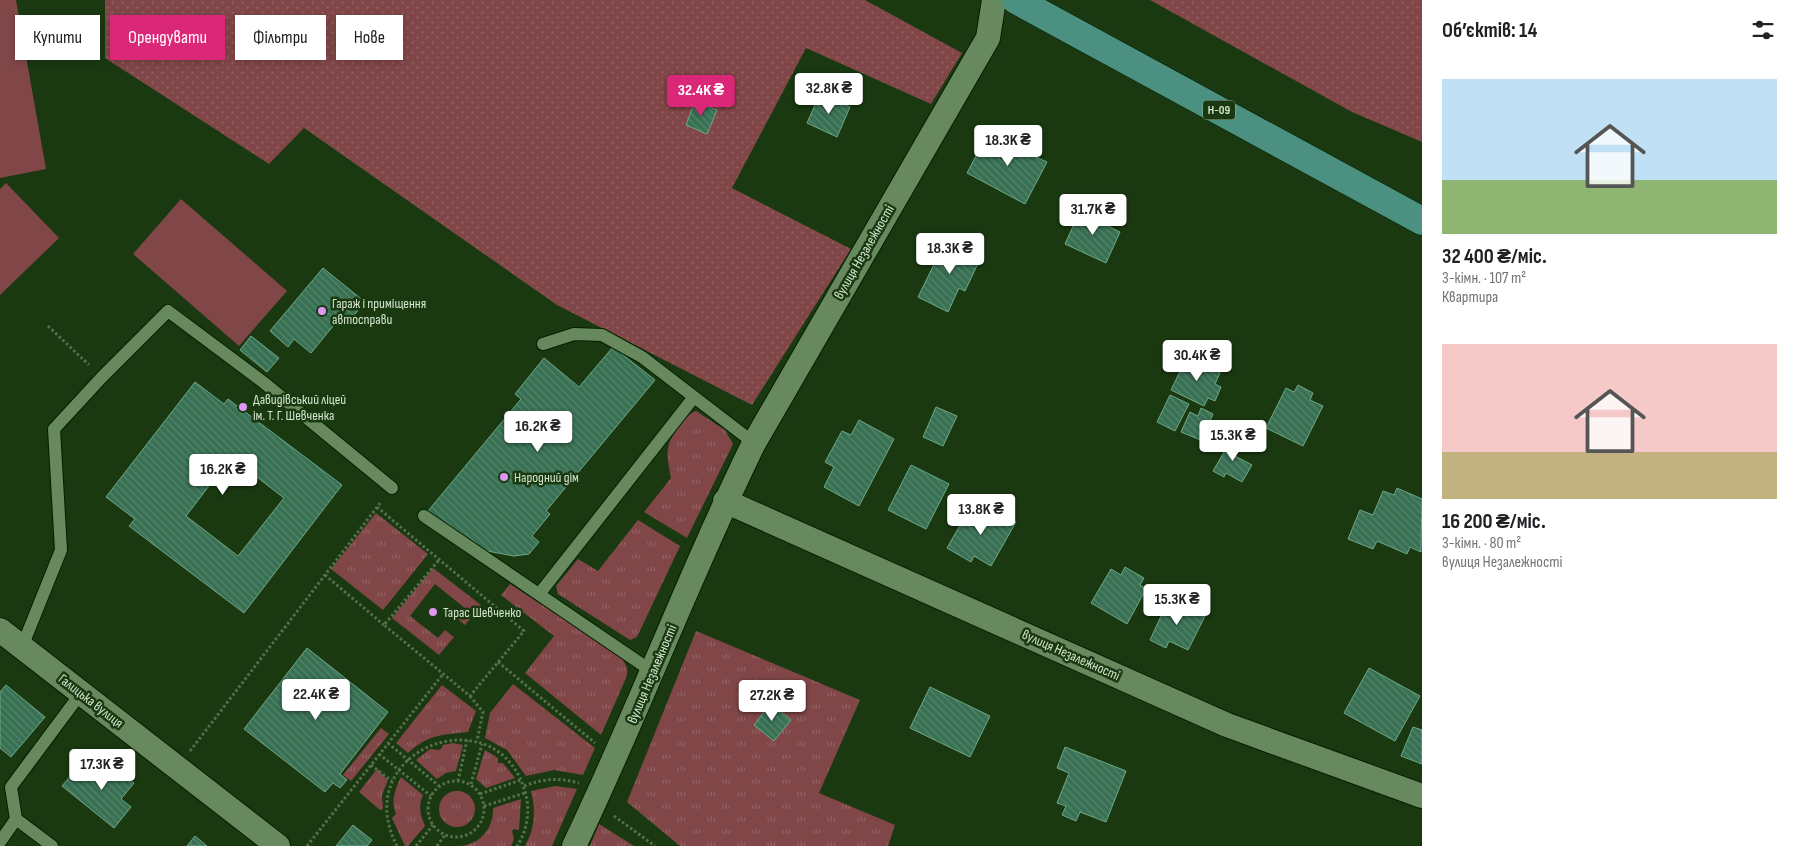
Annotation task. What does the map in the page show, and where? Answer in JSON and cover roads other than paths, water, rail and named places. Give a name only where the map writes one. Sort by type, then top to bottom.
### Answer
[{"type":"main road","name":"Н-09","points":[[1016,0],[1422,221]]},
{"type":"street","name":"вулиця Незалежності","points":[[574,846],[590,793],[615,759],[654,672],[725,501],[754,444],[988,38],[994,0]]},
{"type":"street","name":"вулиця Незалежності","points":[[725,501],[1227,724],[1422,796]]},
{"type":"street","name":"Галицька вулиця","points":[[0,630],[278,846]]},
{"type":"lane","points":[[22,647],[61,550],[54,429],[102,377],[168,312],[263,382],[392,488]]},
{"type":"lane","points":[[543,344],[574,334],[602,335],[642,357],[754,444]]},
{"type":"lane","points":[[540,593],[694,398]]},
{"type":"lane","points":[[424,516],[654,672]]},
{"type":"lane","points":[[0,842],[16,819],[11,787],[81,693]]},
{"type":"lane","points":[[16,819],[52,846]]},
{"type":"place","name":"Гараж і приміщення автосправи","points":[[322,311]]},
{"type":"place","name":"Давидівський ліцей ім. Т. Г. Шевченка","points":[[243,407]]},
{"type":"place","name":"Народний дім","points":[[504,477]]},
{"type":"place","name":"Тарас Шевченко","points":[[433,612]]}]
